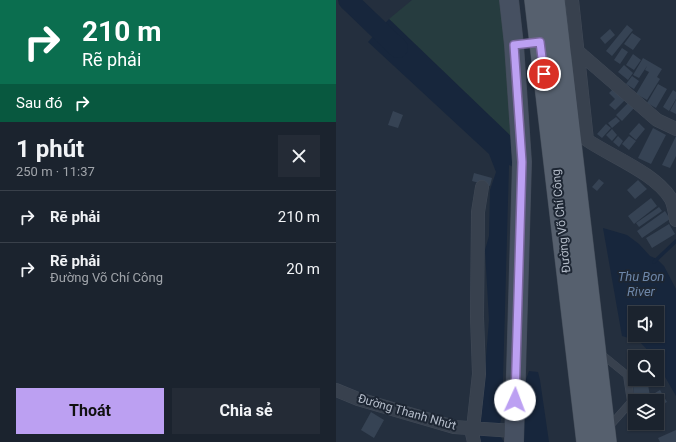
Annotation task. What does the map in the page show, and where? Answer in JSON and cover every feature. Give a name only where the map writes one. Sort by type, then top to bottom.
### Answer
[{"type":"main road","name":"Đường Võ Chí Công","points":[[535,0],[549,41],[595,349],[606,436]]},
{"type":"main road","name":"Đường Võ Chí Công","points":[[554,0],[549,41],[588,442]]},
{"type":"street","points":[[509,0],[514,45],[522,162],[512,435]]},
{"type":"street","points":[[572,0],[587,140],[640,171],[658,185],[671,200],[676,220]]},
{"type":"street","points":[[514,45],[549,41],[578,51],[657,120],[676,129]]},
{"type":"street","points":[[474,442],[479,374],[477,317],[478,212],[482,187]]},
{"type":"street","name":"Đường Thanh Nhứt","points":[[336,390],[448,425],[512,435]]},
{"type":"lane","points":[[595,349],[627,375],[631,402],[606,436]]},
{"type":"green space","points":[[412,0],[503,0],[518,143],[389,19]]},
{"type":"water","points":[[389,19],[518,143],[520,169],[509,165],[502,415],[498,432],[504,442],[480,442],[489,320],[485,250],[489,236],[490,190],[496,172],[489,154],[368,42]]},
{"type":"water","name":"Thu Bon River","points":[[603,228],[627,235],[639,244],[650,256],[657,259],[664,266],[676,289],[676,396],[664,375],[664,350],[647,350],[640,342],[664,342],[664,306],[628,306],[628,338],[622,336]]},
{"type":"water","points":[[529,371],[538,372],[549,442],[522,442],[525,382]]},
{"type":"building","points":[[627,25],[633,30],[612,56],[606,51]]},
{"type":"building","points":[[610,29],[615,35],[605,44],[600,38]]},
{"type":"building","points":[[632,33],[641,39],[633,50],[624,44]]},
{"type":"building","points":[[622,48],[628,52],[620,64],[614,60]]},
{"type":"building","points":[[633,54],[641,60],[634,70],[626,65]]},
{"type":"building","points":[[643,58],[662,69],[657,77],[660,79],[647,100],[636,94],[649,72],[645,70],[647,66],[639,78],[633,75]]},
{"type":"building","points":[[624,65],[633,73],[628,80],[618,72]]},
{"type":"building","points":[[632,76],[639,81],[634,89],[626,84]]},
{"type":"building","points":[[658,84],[667,89],[656,108],[647,103]]},
{"type":"building","points":[[614,88],[626,99],[615,110],[609,105],[615,99],[609,93]]},
{"type":"building","points":[[673,90],[676,92],[676,99],[669,111],[663,107]]},
{"type":"building","points":[[676,100],[676,114],[670,111]]},
{"type":"building","points":[[629,102],[635,107],[622,121],[616,115]]},
{"type":"building","points":[[393,111],[403,115],[398,128],[388,125]]},
{"type":"building","points":[[616,117],[620,121],[612,128],[608,123]]},
{"type":"building","points":[[639,123],[645,129],[636,140],[629,134]]},
{"type":"building","points":[[606,124],[611,128],[602,138],[597,134]]},
{"type":"building","points":[[653,128],[666,135],[651,164],[638,158]]},
{"type":"building","points":[[612,129],[617,135],[612,141],[606,135]]},
{"type":"building","points":[[618,136],[623,141],[619,147],[613,142]]},
{"type":"building","points":[[629,136],[636,141],[629,150],[622,144]]},
{"type":"building","points":[[676,136],[676,156],[670,168],[662,165]]},
{"type":"building","points":[[474,173],[492,178],[490,186],[472,181]]},
{"type":"building","points":[[599,179],[604,183],[597,191],[592,187]]},
{"type":"building","points":[[638,180],[647,189],[635,199],[627,190]]},
{"type":"building","points":[[651,198],[657,206],[634,224],[628,216]]},
{"type":"building","points":[[659,207],[662,211],[639,227],[636,223]]},
{"type":"building","points":[[665,211],[670,219],[642,238],[637,231]]},
{"type":"building","points":[[669,224],[675,234],[652,248],[646,238]]},
{"type":"building","points":[[633,386],[648,386],[650,394],[634,394]]},
{"type":"building","points":[[660,390],[662,394],[653,394]]},
{"type":"building","points":[[371,412],[384,420],[374,438],[361,430]]},
{"type":"building","points":[[676,430],[676,442],[660,442],[658,438]]},
{"type":"waterway","points":[[348,0],[398,48]]},
{"type":"waterway","points":[[654,262],[676,241]]},
{"type":"route","points":[[515,400],[522,162],[514,45],[540,42],[544,74]]}]
